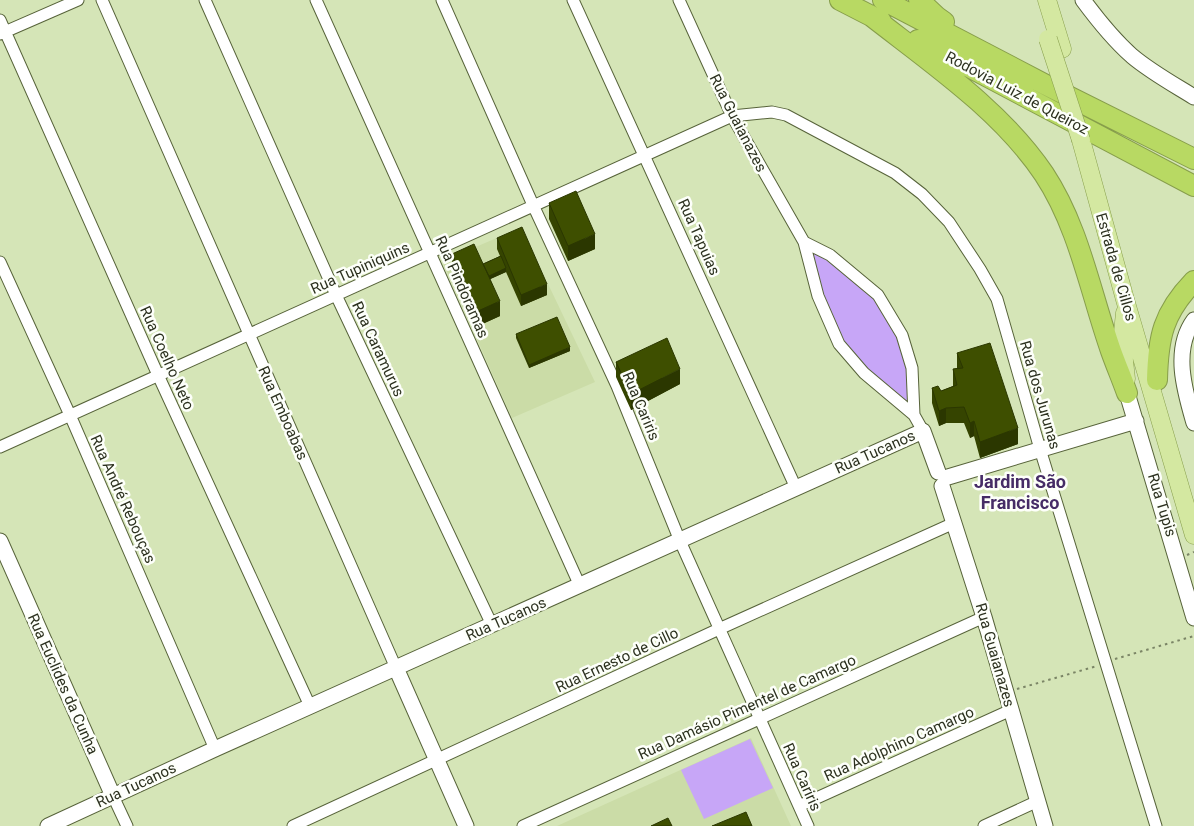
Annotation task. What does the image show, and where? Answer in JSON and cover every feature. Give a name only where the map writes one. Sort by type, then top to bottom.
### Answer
[{"type":"highway","name":"Rodovia Luiz de Queiroz","points":[[840,0],[877,8],[1046,85],[1194,159]]},
{"type":"highway","points":[[920,0],[937,17],[1046,85]]},
{"type":"highway","name":"Rodovia Luiz de Queiroz","points":[[877,8],[1194,186]]},
{"type":"highway","points":[[877,8],[942,72],[1000,122],[1025,148],[1044,175],[1060,204],[1077,242],[1110,350],[1127,393]]},
{"type":"highway","points":[[1157,380],[1158,352],[1164,326],[1171,308],[1194,281]]},
{"type":"main road","name":"Estrada de Cillos","points":[[1036,0],[1055,44],[1194,496]]},
{"type":"main road","name":"Estrada de Cillos","points":[[1047,0],[1055,44]]},
{"type":"main road","name":"Estrada de Cillos","points":[[1086,142],[1126,303],[1194,535]]},
{"type":"main road","points":[[1126,303],[1122,342],[1127,393]]},
{"type":"street","points":[[3,33],[78,0]]},
{"type":"street","name":"Rua Emboabas","points":[[102,0],[466,826]]},
{"type":"street","name":"Rua Caramurus","points":[[205,0],[336,295],[492,625]]},
{"type":"street","name":"Rua Pindoramas","points":[[316,0],[580,586]]},
{"type":"street","name":"Rua Cariris","points":[[442,0],[533,206],[617,386],[718,629],[808,826]]},
{"type":"street","name":"Rua Tapuias","points":[[573,0],[796,488]]},
{"type":"street","name":"Rua Guaianazes","points":[[679,0],[732,116],[804,242],[818,296],[839,344],[864,373],[914,415],[923,431]]},
{"type":"street","points":[[1083,0],[1109,32],[1132,56],[1163,79],[1194,97]]},
{"type":"street","name":"Rua Coelho Neto","points":[[0,20],[3,33],[310,706]]},
{"type":"street","name":"Rua dos Jurunas","points":[[732,116],[772,112],[786,115],[895,173],[922,194],[949,222],[980,269],[996,299],[1156,826]]},
{"type":"street","name":"Rua Tupiniquins","points":[[0,447],[732,116]]},
{"type":"street","name":"Rua Guaianazes","points":[[804,242],[830,255],[878,295],[902,335],[912,368],[914,415]]},
{"type":"street","name":"Rua André Rebouças","points":[[0,262],[70,415],[215,749]]},
{"type":"street","points":[[1194,320],[1185,339],[1182,359],[1182,381],[1194,423]]},
{"type":"street","name":"Rua Tupis","points":[[1127,393],[1194,618]]},
{"type":"street","points":[[943,478],[1136,421]]},
{"type":"street","name":"Rua Tucanos","points":[[48,826],[310,706],[923,431],[943,478]]},
{"type":"street","name":"Rua Guaianazes","points":[[943,478],[954,523],[984,617],[1045,826]]},
{"type":"street","name":"Rua Ernesto de Cillo","points":[[293,826],[718,629],[954,523]]},
{"type":"street","name":"Rua Euclides da Cunha","points":[[0,541],[127,826]]},
{"type":"street","name":"Rua Damásio Pimentel de Camargo","points":[[523,826],[984,617]]},
{"type":"street","name":"Rua Adolphino Camargo","points":[[799,806],[1011,710]]},
{"type":"street","points":[[984,826],[1038,801]]},
{"type":"path","points":[[1005,693],[1194,636]]},
{"type":"shaded area","points":[[506,234],[526,238],[595,382],[512,418],[444,265],[450,258]]},
{"type":"shaded area","points":[[804,242],[878,295],[902,335],[914,415],[839,344]]},
{"type":"shaded area","points":[[751,738],[791,826],[557,826]]},
{"type":"shaded area","points":[[750,739],[773,788],[704,819],[681,770]]},
{"type":"building","points":[[576,191],[595,234],[568,246],[549,203]]},
{"type":"building","points":[[522,227],[547,284],[521,295],[497,238]]},
{"type":"building","points":[[474,244],[500,301],[478,311],[452,254]]},
{"type":"building","points":[[501,256],[506,268],[489,276],[483,264]]},
{"type":"building","points":[[557,317],[570,347],[529,365],[516,334]]},
{"type":"building","points":[[667,338],[680,369],[631,394],[616,362]]},
{"type":"building","points":[[990,343],[1018,428],[980,442],[974,421],[970,423],[964,407],[946,408],[939,411],[932,388],[938,386],[941,391],[957,385],[953,369],[963,368],[957,353]]},
{"type":"building","points":[[746,812],[752,826],[712,826]]},
{"type":"building","points":[[668,818],[672,826],[651,826]]},
{"type":"district","name":"Jardim São Francisco","points":[[1020,492]]}]
